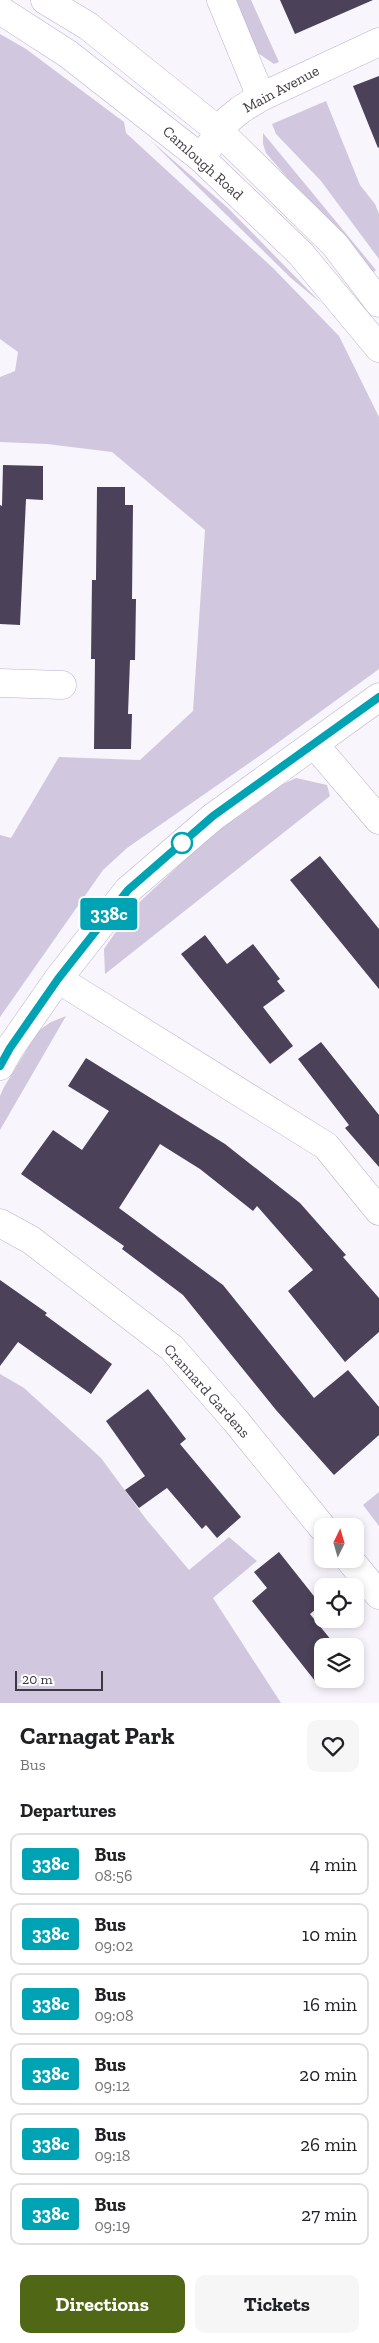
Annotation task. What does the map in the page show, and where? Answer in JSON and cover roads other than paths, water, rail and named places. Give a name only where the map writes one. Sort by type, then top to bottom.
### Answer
[{"type":"street","points":[[45,0],[88,26],[219,131],[335,245],[379,303]]},
{"type":"street","points":[[221,0],[261,97]]},
{"type":"street","name":"Camlough Road","points":[[0,10],[68,54],[200,158],[301,254],[379,348]]},
{"type":"street","name":"Main Avenue","points":[[200,158],[228,120],[261,97],[379,42]]},
{"type":"street","points":[[0,683],[62,685]]},
{"type":"street","points":[[0,1066],[10,1048],[58,979],[128,890],[213,816],[379,697]]},
{"type":"street","points":[[314,744],[379,820]]},
{"type":"street","points":[[58,979],[326,1146],[379,1211]]},
{"type":"street","name":"Crannard Gardens","points":[[0,1223],[30,1240],[172,1348],[235,1420],[315,1518]]},
{"type":"street","points":[[356,1568],[379,1596]]}]
